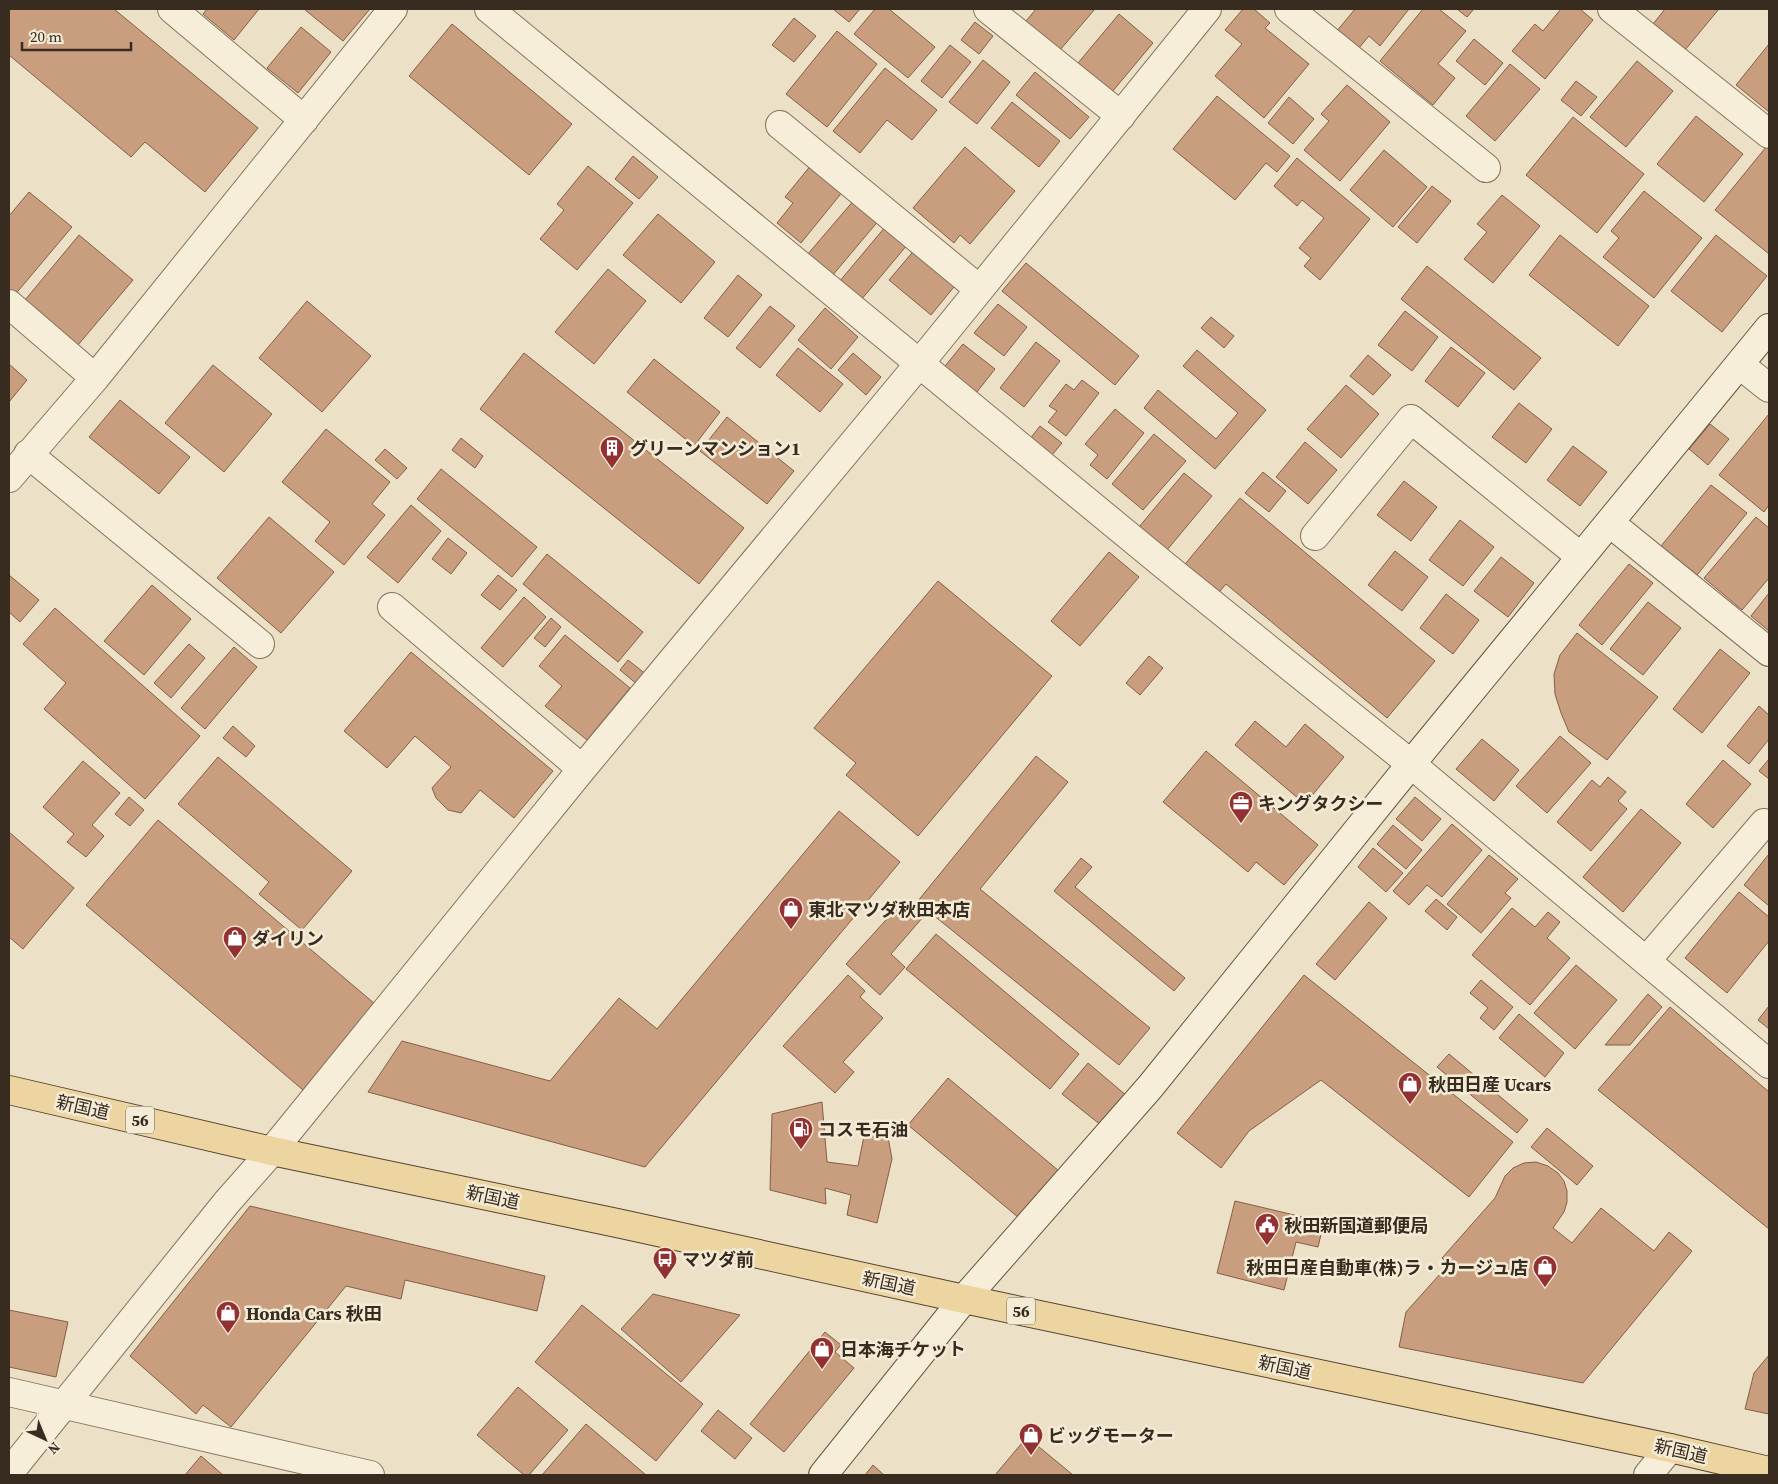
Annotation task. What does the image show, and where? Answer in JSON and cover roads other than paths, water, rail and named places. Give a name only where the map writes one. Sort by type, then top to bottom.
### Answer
[{"type":"main road","name":"新国道","points":[[9,1090],[272,1150],[1670,1448],[1769,1471]]},
{"type":"street","points":[[172,9],[304,120]]},
{"type":"street","points":[[9,478],[95,378],[393,9]]},
{"type":"street","points":[[489,9],[1164,565],[1411,764],[1769,1064]]},
{"type":"street","points":[[988,9],[1121,116]]},
{"type":"street","points":[[9,1473],[227,1202],[272,1150],[582,769],[920,364],[1207,9]]},
{"type":"street","points":[[1289,9],[1486,168]]},
{"type":"street","points":[[1612,9],[1769,134]]},
{"type":"street","points":[[780,125],[979,289]]},
{"type":"street","points":[[9,304],[95,378]]},
{"type":"street","points":[[823,1475],[964,1299],[1150,1087],[1411,764],[1769,328]]},
{"type":"street","points":[[1740,364],[1769,388]]},
{"type":"street","points":[[1315,536],[1411,419],[1581,558]]},
{"type":"street","points":[[28,454],[260,644]]},
{"type":"street","points":[[1610,522],[1769,652]]},
{"type":"street","points":[[392,606],[582,769]]},
{"type":"street","points":[[1646,961],[1764,823]]},
{"type":"street","points":[[9,1392],[370,1475]]},
{"type":"street","points":[[1648,1475],[1670,1448]]},
{"type":"place","name":"グリーンマンション1","points":[[612,469]]},
{"type":"place","name":"キングタクシー","points":[[1241,824]]},
{"type":"place","name":"東北マツダ秋田本店","points":[[791,930]]},
{"type":"place","name":"ダイリン","points":[[235,959]]},
{"type":"place","name":"秋田日産 Ucars","points":[[1410,1105]]},
{"type":"place","name":"コスモ石油","points":[[801,1150]]},
{"type":"place","name":"秋田新国道郵便局","points":[[1267,1246]]},
{"type":"place","name":"マツダ前","points":[[665,1280]]},
{"type":"place","name":"秋田日産自動車(株)ラ・カージュ店","points":[[1545,1288]]},
{"type":"place","name":"Honda Cars 秋田","points":[[228,1334]]},
{"type":"place","name":"日本海チケット","points":[[822,1370]]},
{"type":"place","name":"ビッグモーター","points":[[1031,1456]]}]
